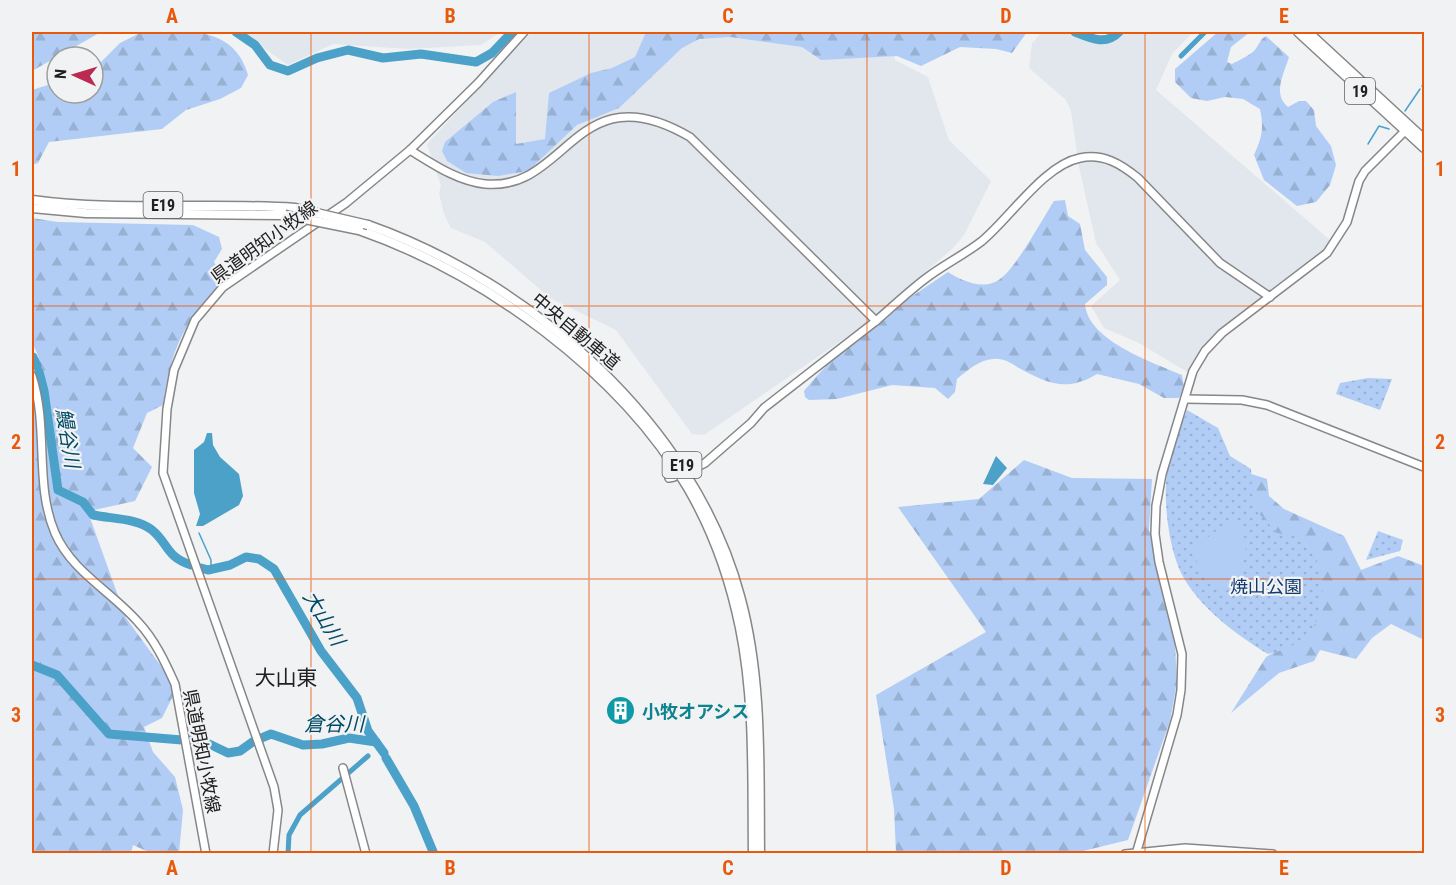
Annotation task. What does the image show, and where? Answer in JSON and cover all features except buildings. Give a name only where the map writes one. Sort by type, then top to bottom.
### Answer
[{"type":"highway","name":"19","points":[[1298,32],[1406,129],[1425,139]]},
{"type":"highway","name":"19","points":[[1308,32],[1425,148]]},
{"type":"highway","name":"中央自動車道","points":[[32,200],[87,205],[218,204],[295,208],[368,225],[420,245],[456,263],[553,330],[626,396],[665,440],[694,485],[726,551],[748,628],[758,718],[760,854]]},
{"type":"highway","name":"中央自動車道","points":[[32,208],[86,213],[285,215],[359,230],[389,240],[451,270],[539,329],[621,400],[683,480],[715,545],[740,629],[750,718],[753,854]]},
{"type":"street","name":"県道明知小牧線","points":[[273,854],[278,800],[163,473],[167,409],[174,370],[195,320],[223,287],[346,203],[410,150],[478,83],[524,32]]},
{"type":"street","points":[[410,150],[449,173],[485,184],[502,183],[536,170],[581,132],[602,122],[623,117],[648,118],[668,124],[690,137],[876,321]]},
{"type":"street","points":[[1136,853],[1177,715],[1181,690],[1180,644],[1155,534],[1156,506],[1162,474],[1193,371],[1205,351],[1222,333],[1327,253],[1336,243],[1347,222],[1359,181],[1365,171],[1406,129]]},
{"type":"street","points":[[697,466],[736,436],[764,408],[876,321],[926,278],[984,240],[1051,174],[1066,163],[1092,157],[1106,159],[1125,168],[1220,263],[1270,297]]},
{"type":"street","name":"県道明知小牧線","points":[[32,376],[38,393],[43,431],[45,503],[55,533],[71,561],[137,620],[153,639],[165,661],[175,684],[206,854]]},
{"type":"street","points":[[1185,399],[1242,400],[1267,405],[1425,467]]},
{"type":"street","points":[[343,768],[366,854]]},
{"type":"street","points":[[1125,854],[1185,848],[1273,854]]},
{"type":"shaded area","points":[[241,32],[501,32],[481,45],[408,49],[333,44],[288,65]]},
{"type":"shaded area","points":[[531,32],[892,32],[895,60],[928,77],[949,140],[991,181],[964,235],[953,248],[864,325],[704,435],[692,434],[616,330],[550,298],[485,242],[451,228],[444,214],[439,193],[441,186],[427,144]]},
{"type":"shaded area","points":[[1042,32],[1073,32],[1097,42],[1114,39],[1121,32],[1193,32],[1172,54],[1156,90],[1331,241],[1325,250],[1210,340],[1189,373],[1139,343],[1104,328],[1091,306],[1120,280],[1096,243],[1079,167],[1071,111],[1066,100],[1029,68],[1032,43]]},
{"type":"shaded area","points":[[207,433],[212,433],[213,445],[220,457],[239,474],[243,496],[239,505],[203,526],[196,526],[200,514],[194,493],[194,450],[204,442]]},
{"type":"shaded area","points":[[996,456],[1007,468],[993,485],[983,484]]},
{"type":"green space","points":[[174,31],[206,34],[231,47],[241,58],[248,75],[241,88],[220,99],[186,110],[162,129],[49,142],[38,163],[32,165],[32,90],[45,86],[45,105],[105,105],[105,58],[120,43],[142,32]]},
{"type":"green space","points":[[32,32],[101,32],[78,45],[45,45],[45,64],[32,71]]},
{"type":"green space","points":[[646,32],[1027,32],[1012,53],[996,49],[960,47],[921,66],[897,56],[821,60],[802,47],[730,37],[699,39],[682,48],[619,108],[577,125],[528,171],[498,176],[466,173],[447,161],[442,151],[445,142],[493,102],[516,92],[516,144],[545,139],[549,93],[591,73],[612,68],[635,57]]},
{"type":"green space","points":[[1218,32],[1250,32],[1231,47],[1227,62],[1232,64],[1254,51],[1266,36],[1289,57],[1280,90],[1283,102],[1288,107],[1299,101],[1306,101],[1314,110],[1316,126],[1331,146],[1336,165],[1330,185],[1316,202],[1297,206],[1264,180],[1254,155],[1262,133],[1260,109],[1243,99],[1225,97],[1207,101],[1191,98],[1175,82],[1175,69]]},
{"type":"green space","points":[[1065,200],[1068,216],[1080,224],[1085,250],[1107,277],[1107,285],[1085,304],[1089,317],[1097,329],[1123,348],[1182,375],[1184,387],[1179,398],[1164,398],[1139,384],[1097,374],[1076,383],[1058,384],[1039,378],[1007,361],[997,359],[978,363],[957,379],[955,392],[948,399],[935,388],[892,385],[837,399],[809,400],[805,397],[804,391],[853,341],[948,272],[965,281],[985,285],[1004,276],[1020,257],[1054,201]]},
{"type":"green space","points":[[32,218],[58,222],[193,225],[219,237],[222,249],[214,262],[225,280],[199,308],[182,336],[170,368],[163,405],[147,413],[133,448],[152,467],[135,501],[94,510],[84,501],[126,618],[166,673],[175,692],[162,718],[144,727],[153,752],[175,777],[183,810],[179,853],[151,853],[133,845],[131,853],[32,853],[32,354],[39,358],[32,342]]},
{"type":"green space","points":[[1368,378],[1392,379],[1380,410],[1336,394],[1340,383]]},
{"type":"green space","name":"焼山公園","points":[[1187,410],[1218,428],[1230,456],[1251,469],[1253,507],[1277,533],[1308,539],[1316,557],[1323,593],[1321,610],[1315,625],[1304,637],[1289,647],[1268,654],[1245,639],[1211,612],[1193,591],[1179,569],[1168,528],[1166,484],[1170,457]]},
{"type":"green space","points":[[1024,460],[1072,478],[1152,479],[1149,529],[1175,645],[1177,682],[1170,721],[1128,840],[1071,854],[896,853],[894,809],[876,695],[986,632],[898,507],[979,499]]},
{"type":"green space","points":[[1242,471],[1267,479],[1269,496],[1284,509],[1344,536],[1361,570],[1398,556],[1424,566],[1424,640],[1391,624],[1372,638],[1356,659],[1320,650],[1314,661],[1279,673],[1231,713],[1266,657],[1298,638],[1252,534]]},
{"type":"green space","points":[[1231,519],[1239,527],[1246,547],[1241,569],[1229,589],[1221,596],[1193,556],[1192,550]]},
{"type":"green space","points":[[1378,531],[1403,540],[1400,551],[1366,560]]},
{"type":"waterway","points":[[236,32],[255,45],[270,65],[288,71],[317,58],[348,50],[383,58],[421,54],[476,62],[492,53],[512,32]]},
{"type":"waterway","points":[[1075,32],[1098,40],[1109,39],[1119,32]]},
{"type":"waterway","points":[[1181,56],[1205,32]]},
{"type":"waterway","points":[[1422,86],[1424,82]]},
{"type":"waterway","points":[[1405,111],[1420,89]]},
{"type":"waterway","points":[[1368,144],[1379,126],[1389,129]]},
{"type":"waterway","name":"鰻谷川","points":[[33,357],[37,366]]},
{"type":"waterway","name":"鰻谷川","points":[[39,372],[44,391],[58,490],[83,502],[93,515],[132,521],[146,526],[157,535],[176,558],[191,565]]},
{"type":"waterway","points":[[199,533],[211,560],[211,570]]},
{"type":"waterway","name":"大山川","points":[[201,568],[208,570],[230,565],[246,557],[259,559],[274,569],[321,651],[357,698],[368,731],[384,753]]},
{"type":"waterway","name":"倉谷川","points":[[32,665],[57,675],[109,734],[182,740]]},
{"type":"waterway","name":"倉谷川","points":[[191,740],[205,742],[228,753],[240,751],[254,741],[271,734],[303,745],[322,744],[349,738],[376,742]]},
{"type":"waterway","points":[[288,854],[289,835],[300,815],[368,756]]},
{"type":"waterway","name":"大山川","points":[[386,758],[414,806],[434,854]]},
{"type":"place","name":"小牧オアシス","points":[[621,711]]},
{"type":"district","name":"大山東","points":[[286,678]]}]
